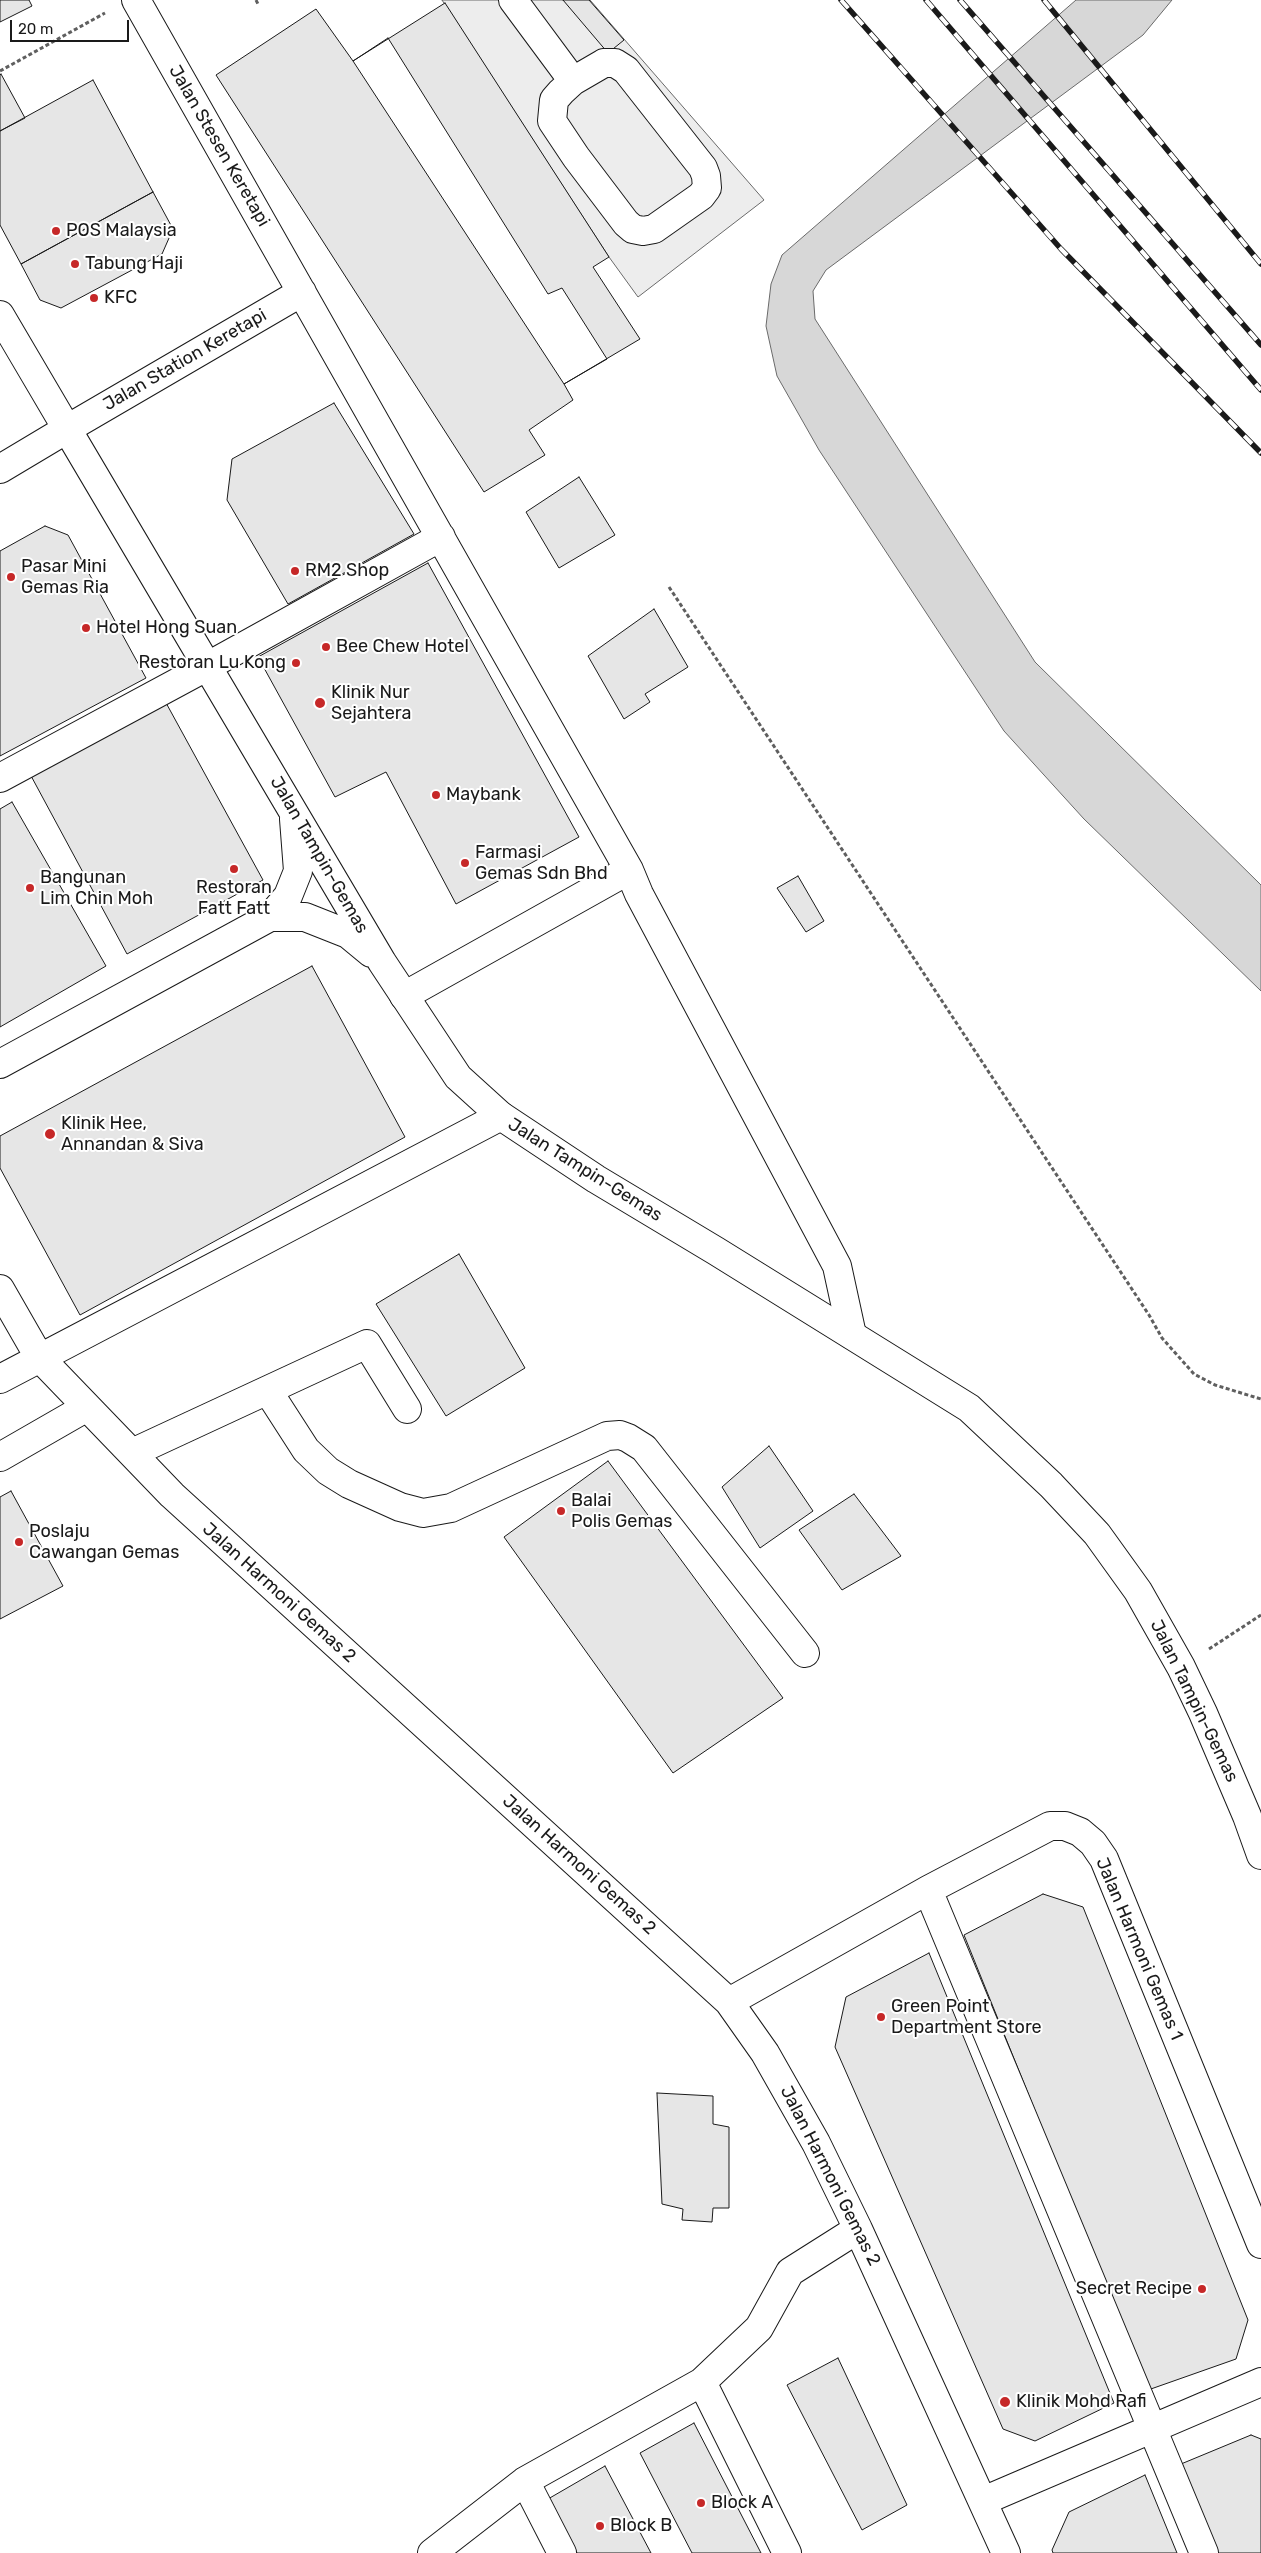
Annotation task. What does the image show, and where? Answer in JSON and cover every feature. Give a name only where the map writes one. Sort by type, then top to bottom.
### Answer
[{"type":"main road","points":[[513,0],[573,81]]},
{"type":"main road","name":"Jalan Stesen Keretapi","points":[[124,5],[302,292],[629,870],[639,894],[837,1266],[852,1335]]},
{"type":"main road","points":[[604,63],[615,64],[626,70],[703,168],[707,188],[701,196],[654,229],[643,231],[633,229],[582,164],[552,121],[554,100],[573,81],[604,63]]},
{"type":"main road","name":"Jalan Station Keretapi","points":[[68,429],[302,292]]},
{"type":"main road","name":"Jalan Tampin-Gemas","points":[[0,314],[382,962],[458,1077],[501,1116],[596,1179],[969,1408],[1051,1485],[1096,1534],[1138,1591],[1181,1667],[1207,1721],[1261,1854]]},
{"type":"main road","points":[[0,469],[68,429]]},
{"type":"main road","points":[[0,778],[441,537]]},
{"type":"main road","points":[[0,1064],[270,917],[288,896],[298,872],[298,843],[293,810]]},
{"type":"main road","points":[[404,996],[629,870]]},
{"type":"main road","points":[[270,917],[305,917],[348,934],[382,962]]},
{"type":"main road","points":[[0,1379],[39,1356],[501,1116]]},
{"type":"main road","name":"Jalan Harmoni Gemas 2","points":[[0,1289],[39,1356],[172,1495],[729,2002],[790,2096],[858,2229],[1006,2553]]},
{"type":"main road","points":[[132,1453],[367,1344],[407,1409]]},
{"type":"main road","points":[[268,1391],[306,1450],[328,1471],[349,1484],[400,1507],[422,1513],[451,1508],[607,1436],[620,1435],[628,1438],[644,1448],[805,1653]]},
{"type":"main road","points":[[0,1457],[87,1407]]},
{"type":"main road","name":"Jalan Harmoni Gemas 1","points":[[729,2002],[928,1890],[1050,1826],[1065,1826],[1080,1832],[1093,1843],[1104,1859],[1261,2244]]},
{"type":"main road","points":[[928,1890],[1204,2553]]},
{"type":"main road","points":[[432,2553],[526,2482],[702,2382],[759,2328],[790,2272],[858,2229]]},
{"type":"main road","points":[[702,2382],[786,2553]]},
{"type":"main road","points":[[983,2502],[1261,2382]]},
{"type":"main road","points":[[526,2482],[562,2553]]},
{"type":"path","points":[[0,71],[124,5]]},
{"type":"path","points":[[669,587],[1149,1315],[1162,1338],[1194,1374],[1215,1385],[1261,1399]]},
{"type":"path","points":[[1181,1667],[1261,1615]]},
{"type":"shaded area","points":[[442,0],[590,0],[764,200],[638,297],[609,257]]},
{"type":"shaded area","points":[[1076,0],[1172,0],[1143,35],[826,270],[813,291],[815,319],[1035,662],[1261,885],[1261,991],[1084,819],[1004,731],[819,450],[777,376],[766,326],[771,284],[782,255]]},
{"type":"building","points":[[0,0],[29,0],[32,6],[0,22]]},
{"type":"building","points":[[563,0],[589,0],[624,40],[608,53]]},
{"type":"building","points":[[445,3],[609,257],[593,267],[640,339],[564,384],[573,400],[529,430],[545,455],[484,492],[216,75],[316,9],[353,61]]},
{"type":"building","points":[[388,38],[548,294],[562,288],[607,359],[564,384],[353,61]]},
{"type":"building","points":[[0,75],[25,118],[0,131]]},
{"type":"building","points":[[93,80],[153,192],[21,264],[0,225],[0,131]]},
{"type":"building","points":[[153,192],[173,229],[162,254],[61,308],[40,300],[21,264]]},
{"type":"building","points":[[334,403],[414,534],[288,604],[227,500],[232,459]]},
{"type":"building","points":[[579,477],[615,535],[559,568],[526,512]]},
{"type":"building","points":[[45,526],[68,535],[146,678],[0,756],[0,551]]},
{"type":"building","points":[[428,563],[579,837],[456,904],[386,772],[335,797],[258,657]]},
{"type":"building","points":[[654,609],[688,667],[645,694],[650,702],[624,719],[588,656]]},
{"type":"building","points":[[165,701],[263,880],[127,954],[30,774]]},
{"type":"building","name":"Bangunan Lim Chin Moh","points":[[12,802],[106,966],[0,1027],[0,809]]},
{"type":"building","points":[[798,876],[824,921],[806,932],[777,888]]},
{"type":"building","points":[[312,966],[405,1137],[80,1315],[0,1168],[0,1136]]},
{"type":"building","points":[[459,1254],[525,1368],[446,1416],[376,1304]]},
{"type":"building","points":[[769,1446],[813,1511],[760,1548],[722,1487]]},
{"type":"building","points":[[608,1461],[783,1698],[673,1773],[504,1537]]},
{"type":"building","name":"Poslaju Cawangan Gemas","points":[[11,1491],[63,1586],[0,1619],[0,1497]]},
{"type":"building","points":[[854,1494],[901,1556],[842,1590],[799,1530]]},
{"type":"building","points":[[1043,1894],[1083,1907],[1248,2320],[1236,2359],[1148,2390],[964,1935]]},
{"type":"building","points":[[929,1953],[1114,2403],[1035,2441],[1003,2429],[835,2047],[846,1997]]},
{"type":"building","points":[[657,2093],[713,2096],[713,2124],[729,2127],[729,2208],[713,2208],[712,2222],[682,2220],[683,2209],[662,2204]]},
{"type":"building","points":[[838,2358],[907,2505],[862,2530],[787,2385]]},
{"type":"building","name":"Block A","points":[[694,2423],[761,2553],[692,2553],[640,2453]]},
{"type":"building","points":[[1251,2435],[1261,2439],[1261,2553],[1218,2553],[1181,2464]]},
{"type":"building","name":"Block B","points":[[605,2466],[651,2553],[577,2553],[548,2499]]},
{"type":"building","points":[[1145,2475],[1177,2553],[1053,2553],[1052,2550],[1069,2512]]},
{"type":"railway","points":[[841,0],[1061,249],[1261,453]]},
{"type":"railway","points":[[926,0],[1261,390]]},
{"type":"railway","points":[[960,0],[1261,345]]},
{"type":"railway","points":[[1044,0],[1261,264]]},
{"type":"place","name":"POS Malaysia","points":[[56,231]]},
{"type":"place","name":"Tabung Haji","points":[[75,264]]},
{"type":"place","name":"KFC","points":[[94,298]]},
{"type":"place","name":"RM2 Shop","points":[[295,571]]},
{"type":"place","name":"Pasar Mini Gemas Ria","points":[[11,577]]},
{"type":"place","name":"Hotel Hong Suan","points":[[86,628]]},
{"type":"place","name":"Bee Chew Hotel","points":[[326,647]]},
{"type":"place","name":"Restoran Lu Kong","points":[[296,663]]},
{"type":"place","name":"Klinik Nur Sejahtera","points":[[320,703]]},
{"type":"place","name":"Maybank","points":[[436,795]]},
{"type":"place","name":"Farmasi Gemas Sdn Bhd","points":[[465,863]]},
{"type":"place","name":"Restoran Fatt Fatt","points":[[234,869]]},
{"type":"place","name":"Bangunan Lim Chin Moh","points":[[30,888]]},
{"type":"place","name":"Klinik Hee, Annandan & Siva","points":[[50,1134]]},
{"type":"place","name":"Balai Polis Gemas","points":[[561,1511]]},
{"type":"place","name":"Poslaju Cawangan Gemas","points":[[19,1542]]},
{"type":"place","name":"Green Point Department Store","points":[[881,2017]]},
{"type":"place","name":"Secret Recipe","points":[[1202,2289]]},
{"type":"place","name":"Klinik Mohd Rafi","points":[[1005,2402]]},
{"type":"place","name":"Block A","points":[[701,2503]]},
{"type":"place","name":"Block B","points":[[600,2526]]}]
